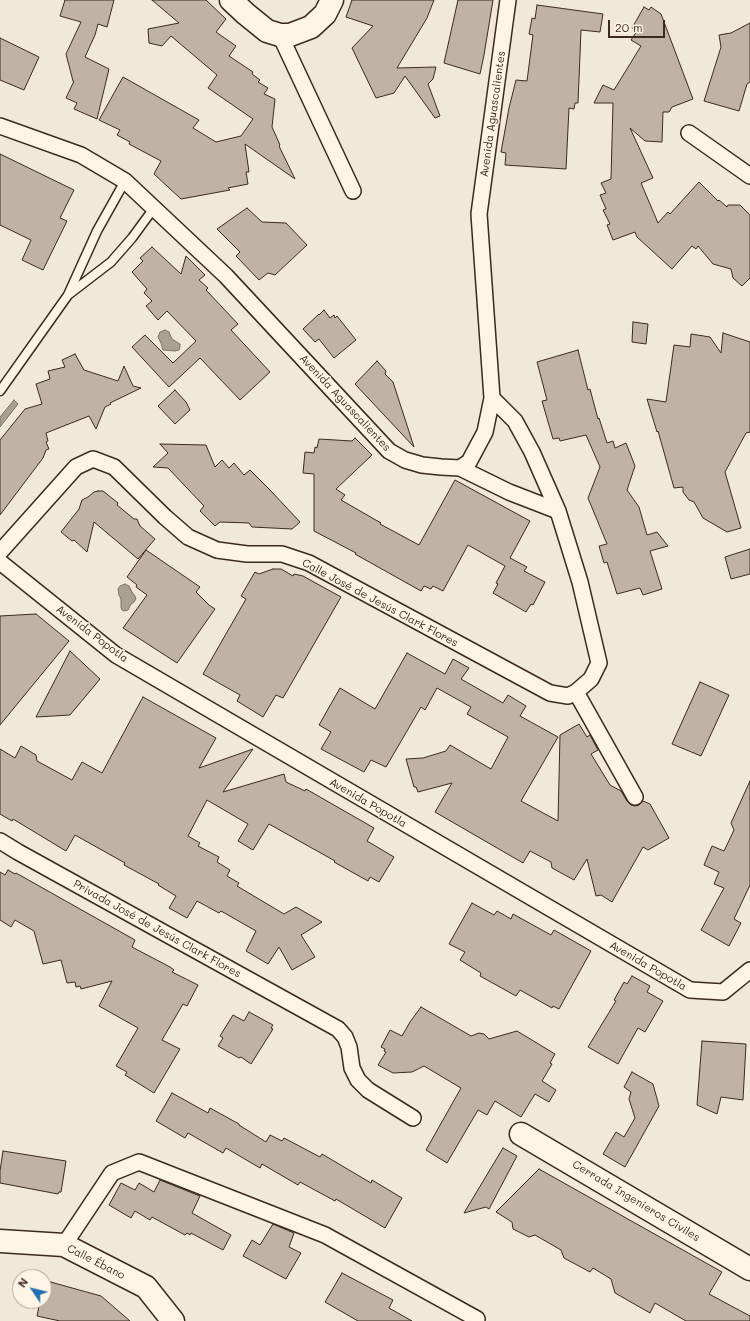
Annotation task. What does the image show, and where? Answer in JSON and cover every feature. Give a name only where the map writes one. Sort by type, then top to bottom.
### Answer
[{"type":"street","points":[[231,0],[267,31],[280,35],[290,35],[311,27],[325,14],[332,0]]},
{"type":"street","name":"Avenida Aguascalientes","points":[[0,126],[81,155],[125,180],[226,276],[388,451],[405,460],[422,465],[441,468],[460,468],[470,462],[485,432],[492,398],[479,214],[508,0]]},
{"type":"street","points":[[280,35],[352,191]]},
{"type":"street","points":[[689,133],[750,176]]},
{"type":"street","points":[[492,398],[515,421],[532,452],[558,511],[580,582],[600,663],[592,679],[576,692],[635,797]]},
{"type":"street","name":"Calle José de Jesús Clark Flores","points":[[0,552],[76,467],[93,459],[114,467],[165,518],[188,537],[216,550],[248,554],[282,554],[309,562],[550,693],[568,696],[576,692]]},
{"type":"street","points":[[460,468],[509,492],[558,511]]},
{"type":"street","name":"Avenida Popotla","points":[[0,562],[116,655],[690,990],[723,992],[750,970]]},
{"type":"street","name":"Privada José de Jesús Clark Flores","points":[[0,841],[338,1029],[345,1037],[349,1047],[352,1068],[358,1080],[368,1090],[413,1118]]},
{"type":"street","name":"Cerrada Ingenieros Civiles","points":[[521,1134],[750,1269]]},
{"type":"street","points":[[64,1245],[112,1173],[139,1162],[325,1235],[477,1319]]},
{"type":"street","name":"Calle Ébano","points":[[0,1241],[64,1245],[146,1287],[173,1321]]},
{"type":"lane","points":[[0,391],[68,295],[97,231],[125,180]]},
{"type":"lane","points":[[68,295],[111,262],[132,238],[154,208]]},
{"type":"shaded area","points":[[165,330],[169,332],[172,339],[180,344],[179,350],[163,350],[158,337],[160,332]]},
{"type":"shaded area","points":[[14,400],[18,404],[0,427],[0,417]]},
{"type":"shaded area","points":[[125,584],[129,586],[136,599],[128,610],[124,611],[121,607],[121,599],[118,589],[120,586]]},
{"type":"building","points":[[65,0],[114,0],[107,27],[98,24],[95,35],[85,57],[109,69],[97,119],[74,109],[77,103],[66,98],[74,81],[66,54],[81,22],[60,16]]},
{"type":"building","points":[[152,0],[206,0],[226,19],[216,32],[236,46],[229,56],[253,72],[252,74],[260,80],[258,82],[268,88],[264,94],[275,99],[272,127],[280,145],[279,146],[295,179],[245,144],[249,172],[246,172],[248,184],[228,188],[230,190],[181,199],[154,174],[161,161],[129,144],[130,142],[117,135],[120,130],[99,120],[123,77],[199,120],[193,128],[216,142],[241,136],[253,119],[208,88],[217,75],[171,36],[162,46],[149,43],[148,29],[179,23]]},
{"type":"building","points":[[352,0],[434,0],[427,18],[397,68],[436,67],[433,79],[428,84],[440,116],[435,118],[405,76],[394,93],[376,98],[352,48],[373,26],[346,17]]},
{"type":"building","points":[[458,0],[493,0],[480,74],[444,63]]},
{"type":"building","points":[[537,5],[603,14],[600,32],[581,30],[578,103],[575,103],[574,109],[569,108],[566,169],[505,165],[506,153],[501,152],[516,80],[527,81],[533,35],[529,34],[532,18],[535,19]]},
{"type":"building","points":[[644,7],[649,10],[651,7],[661,14],[693,99],[672,107],[669,112],[663,112],[662,142],[645,141],[630,128],[653,178],[641,183],[658,223],[668,212],[670,214],[699,182],[718,201],[719,200],[727,207],[728,205],[740,205],[750,215],[750,278],[742,286],[733,278],[731,269],[713,264],[698,246],[696,249],[692,246],[672,269],[637,237],[635,232],[613,240],[607,225],[610,224],[603,210],[606,209],[600,195],[606,193],[601,183],[611,179],[613,103],[594,103],[603,85],[614,90],[641,46],[631,40],[637,31],[632,28]]},
{"type":"building","points":[[750,23],[750,82],[747,84],[739,111],[704,101],[721,47],[719,35],[731,33]]},
{"type":"building","points":[[0,38],[39,57],[24,90],[0,80]]},
{"type":"building","points":[[0,154],[74,190],[60,218],[67,221],[43,270],[22,260],[31,240],[0,225]]},
{"type":"building","points":[[247,208],[262,222],[286,223],[307,245],[275,275],[268,273],[259,280],[236,256],[240,252],[217,229]]},
{"type":"building","points":[[152,247],[181,274],[186,256],[205,275],[199,280],[208,288],[206,290],[238,324],[231,330],[270,372],[240,400],[200,358],[169,387],[132,347],[145,335],[173,363],[196,341],[167,311],[158,320],[146,306],[152,301],[144,293],[147,289],[132,272],[143,261],[140,258]]},
{"type":"building","points":[[324,310],[330,318],[334,315],[335,318],[337,316],[356,340],[334,358],[319,339],[315,342],[303,329]]},
{"type":"building","points":[[633,322],[648,324],[646,344],[632,342]]},
{"type":"building","points":[[723,333],[750,342],[750,432],[746,433],[725,472],[741,528],[727,532],[703,518],[694,502],[689,500],[683,492],[683,487],[674,488],[658,431],[657,432],[647,399],[666,402],[674,345],[690,347],[691,334],[710,337],[721,353]]},
{"type":"building","points":[[578,350],[588,390],[590,389],[598,419],[599,418],[607,443],[613,441],[615,448],[626,443],[635,466],[627,490],[639,507],[647,535],[657,532],[668,546],[650,551],[662,589],[643,595],[640,588],[617,594],[607,562],[604,563],[599,546],[607,544],[588,498],[600,467],[586,435],[560,441],[559,438],[553,439],[542,401],[547,400],[537,362]]},
{"type":"building","points":[[75,354],[84,370],[118,381],[124,366],[133,386],[141,388],[110,403],[111,404],[105,407],[96,429],[89,416],[46,433],[48,441],[46,442],[49,449],[46,450],[43,458],[0,515],[0,440],[25,409],[42,404],[36,384],[50,379],[48,371],[65,367],[62,360]]},
{"type":"building","points":[[377,361],[386,371],[385,374],[393,382],[414,447],[355,384]]},
{"type":"building","points":[[175,390],[186,402],[190,410],[175,424],[158,406]]},
{"type":"building","points":[[355,438],[372,455],[336,489],[345,495],[341,500],[381,523],[380,524],[419,545],[455,480],[530,521],[510,558],[527,567],[524,571],[545,582],[533,605],[531,604],[526,612],[493,593],[498,584],[496,583],[505,566],[468,545],[443,591],[433,586],[431,589],[424,586],[421,591],[355,554],[356,553],[314,531],[314,474],[303,473],[305,452],[314,453],[319,439],[352,441]]},
{"type":"building","points":[[160,444],[206,445],[215,467],[222,460],[229,468],[234,463],[244,475],[250,470],[300,522],[292,529],[252,527],[249,523],[220,522],[215,526],[200,511],[204,506],[168,468],[153,467],[168,453]]},
{"type":"building","points":[[98,491],[103,491],[134,519],[137,519],[140,526],[155,539],[138,559],[94,522],[87,552],[74,540],[72,541],[61,532],[79,509],[82,500]]},
{"type":"building","points":[[750,549],[750,574],[731,579],[725,557]]},
{"type":"building","points":[[146,550],[200,587],[196,592],[215,609],[177,663],[123,628],[147,595],[136,587],[137,585],[127,577]]},
{"type":"building","points":[[273,569],[281,569],[293,576],[294,574],[303,576],[341,597],[283,698],[276,695],[263,717],[237,701],[240,695],[203,674],[246,599],[241,596],[255,572],[259,574]]},
{"type":"building","points":[[36,614],[69,641],[0,725],[0,616]]},
{"type":"building","points":[[70,651],[100,679],[70,715],[36,717]]},
{"type":"building","points":[[407,653],[445,674],[453,659],[469,668],[461,679],[503,703],[508,695],[526,706],[520,716],[558,737],[521,801],[558,821],[560,735],[579,724],[587,737],[590,735],[598,750],[591,754],[610,785],[621,791],[631,805],[639,805],[643,801],[650,804],[669,838],[648,850],[643,847],[612,902],[601,895],[596,896],[587,859],[574,880],[552,868],[551,862],[530,851],[523,863],[435,812],[452,783],[418,792],[416,787],[414,787],[406,759],[423,758],[446,751],[450,745],[491,769],[508,737],[467,714],[471,707],[437,688],[425,710],[421,707],[386,767],[371,760],[364,772],[321,749],[331,732],[319,725],[340,688],[375,709]]},
{"type":"building","points":[[700,682],[729,695],[701,756],[672,744]]},
{"type":"building","points":[[143,697],[216,738],[199,768],[253,749],[223,792],[284,774],[286,782],[305,791],[306,789],[374,828],[367,841],[394,857],[379,882],[370,877],[368,881],[269,824],[253,850],[238,841],[248,824],[207,800],[188,836],[200,843],[198,846],[219,857],[217,862],[230,870],[227,876],[239,883],[237,886],[284,914],[296,907],[322,922],[301,935],[315,957],[292,970],[279,947],[268,964],[246,951],[256,931],[221,911],[219,913],[197,901],[187,918],[169,908],[176,896],[158,885],[159,884],[124,865],[125,863],[75,835],[66,851],[13,819],[12,821],[0,814],[0,749],[15,758],[21,746],[36,755],[37,761],[72,780],[82,762],[102,773]]},
{"type":"building","points":[[750,781],[750,885],[734,919],[741,923],[729,946],[701,930],[724,888],[714,884],[719,872],[704,865],[712,846],[724,851],[734,830],[731,823]]},
{"type":"building","points":[[8,870],[15,874],[16,873],[135,940],[132,947],[170,967],[174,970],[172,972],[198,985],[187,1006],[183,1004],[162,1040],[180,1049],[154,1093],[125,1075],[127,1072],[116,1066],[138,1028],[99,1006],[112,981],[81,989],[80,986],[76,987],[75,982],[67,983],[61,960],[43,964],[34,931],[15,920],[11,927],[0,920],[0,872],[5,875]]},
{"type":"building","points":[[472,903],[494,915],[497,911],[511,919],[513,914],[551,935],[554,930],[591,951],[559,1009],[553,1006],[552,1008],[520,990],[516,996],[480,976],[481,973],[460,960],[465,952],[449,944]]},
{"type":"building","points":[[632,976],[650,986],[647,992],[663,1001],[645,1032],[638,1028],[618,1064],[588,1047],[616,1001],[614,1000],[624,982],[627,984]]},
{"type":"building","points":[[421,1007],[471,1036],[479,1033],[484,1034],[489,1039],[517,1031],[555,1054],[550,1063],[552,1064],[542,1081],[556,1090],[549,1102],[535,1094],[521,1117],[495,1101],[487,1115],[478,1110],[447,1163],[426,1150],[461,1088],[424,1066],[412,1072],[393,1073],[378,1065],[386,1052],[384,1051],[385,1049],[381,1047],[390,1030],[402,1036]]},
{"type":"building","points":[[249,1012],[273,1025],[271,1028],[273,1029],[251,1064],[241,1057],[239,1058],[218,1046],[223,1038],[220,1036],[233,1015],[244,1021]]},
{"type":"building","points":[[702,1041],[746,1044],[743,1100],[721,1097],[717,1114],[697,1105]]},
{"type":"building","points":[[632,1072],[653,1084],[659,1106],[625,1167],[603,1154],[616,1132],[624,1137],[635,1118],[629,1099],[631,1092],[624,1087]]},
{"type":"building","points":[[172,1093],[208,1113],[210,1108],[239,1124],[266,1142],[270,1135],[282,1141],[284,1138],[320,1157],[322,1154],[371,1183],[372,1180],[402,1198],[385,1228],[336,1199],[335,1201],[300,1182],[298,1185],[262,1164],[260,1168],[226,1148],[223,1153],[188,1133],[185,1138],[156,1121]]},
{"type":"building","points":[[503,1148],[517,1156],[489,1209],[486,1207],[464,1213]]},
{"type":"building","points":[[3,1151],[66,1161],[61,1192],[58,1194],[0,1183]]},
{"type":"building","points":[[539,1169],[722,1272],[709,1294],[750,1316],[750,1321],[686,1321],[655,1303],[650,1313],[615,1293],[611,1279],[593,1268],[590,1272],[564,1258],[561,1250],[535,1235],[529,1237],[513,1229],[512,1222],[496,1212]]},
{"type":"building","points":[[160,1180],[200,1196],[192,1213],[231,1235],[223,1250],[191,1233],[190,1235],[187,1233],[185,1235],[152,1217],[150,1220],[135,1211],[131,1218],[109,1205],[121,1183],[135,1190],[139,1183],[154,1192]]},
{"type":"building","points":[[273,1224],[294,1233],[289,1247],[301,1253],[286,1279],[243,1256],[252,1240],[260,1245]]},
{"type":"building","points":[[342,1273],[393,1300],[389,1308],[412,1321],[358,1321],[325,1302]]},
{"type":"building","points":[[52,1282],[101,1296],[130,1321],[60,1321],[37,1316],[38,1309],[52,1309]]}]
